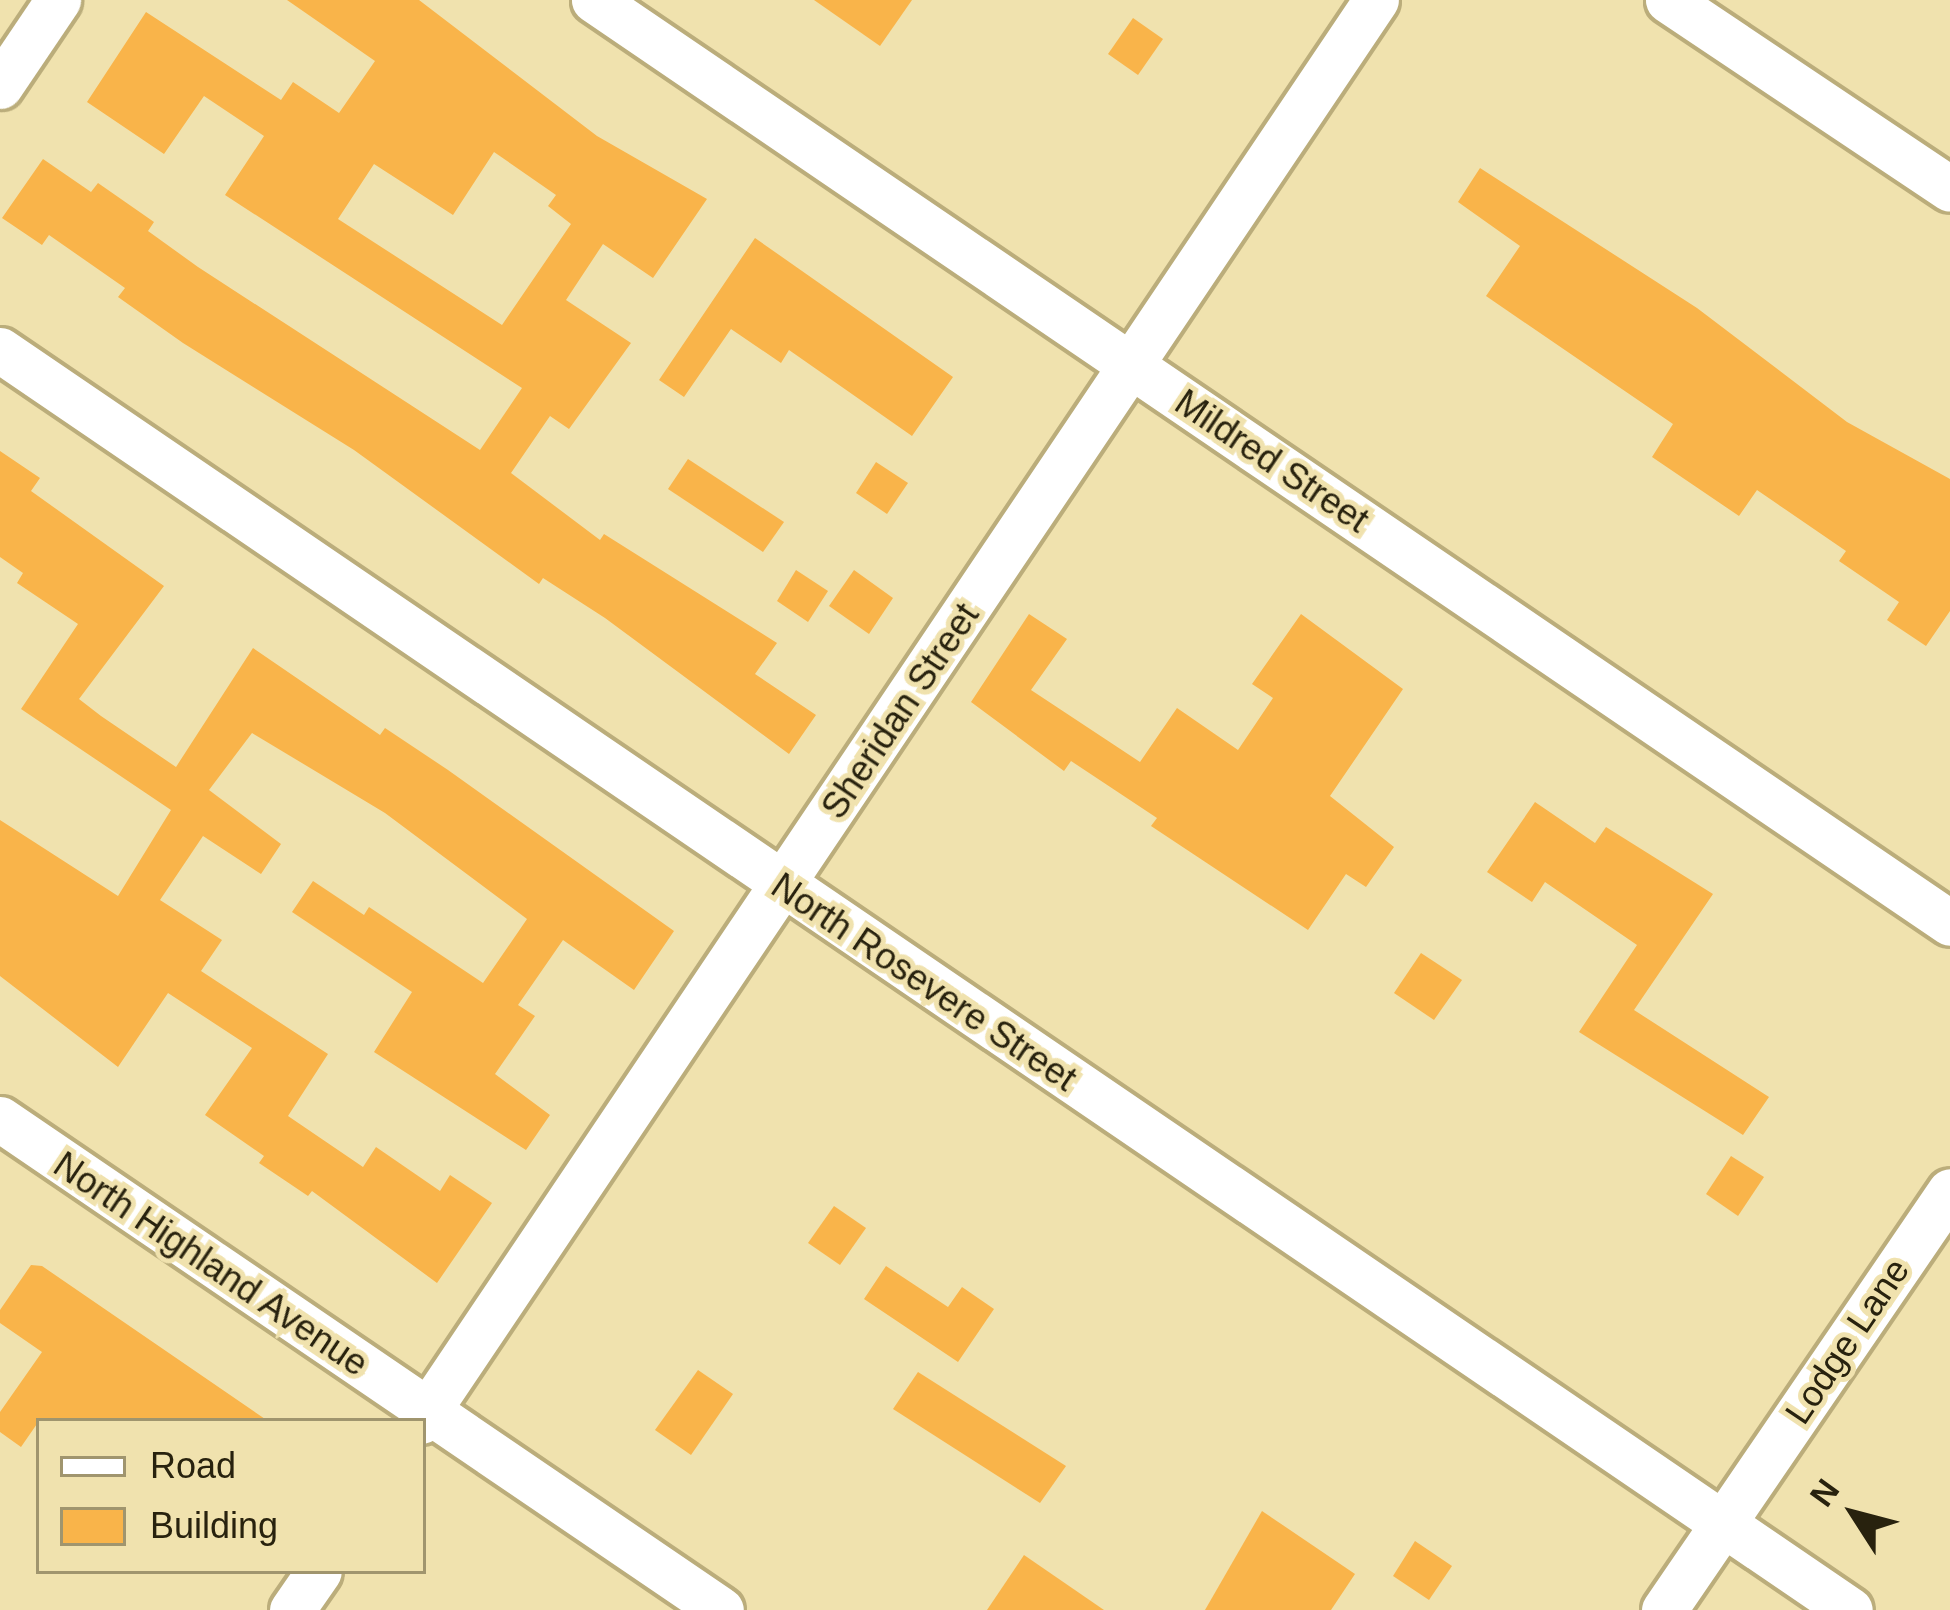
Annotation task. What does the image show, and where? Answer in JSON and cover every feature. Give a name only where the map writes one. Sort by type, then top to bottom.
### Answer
[{"type":"street","points":[[0,86],[58,0]]},
{"type":"street","name":"Mildred Street","points":[[594,0],[1950,923]]},
{"type":"street","name":"Sheridan Street","points":[[424,1416],[1376,0]]},
{"type":"street","points":[[1668,0],[1950,189]]},
{"type":"street","name":"North Rosevere Street","points":[[0,350],[1850,1610]]},
{"type":"street","name":"North Highland Avenue","points":[[0,1119],[424,1416],[721,1610]]},
{"type":"street","name":"Lodge Lane","points":[[1664,1610],[1950,1191]]},
{"type":"street","points":[[292,1610],[317,1574]]},
{"type":"building","points":[[287,0],[419,0],[597,136],[707,199],[653,278],[603,244],[566,300],[631,343],[569,429],[550,416],[511,473],[600,540],[604,534],[777,643],[755,674],[816,715],[789,754],[605,618],[543,578],[539,584],[354,450],[183,343],[118,297],[125,288],[49,235],[42,245],[2,218],[43,159],[91,192],[98,183],[154,222],[148,231],[198,267],[480,450],[522,388],[225,195],[264,136],[204,96],[164,154],[87,102],[146,12],[281,100],[293,82],[339,113],[375,61]],"holes":[[[494,152],[556,195],[548,206],[571,224],[502,325],[338,219],[374,164],[453,215]]]},
{"type":"building","points":[[814,0],[912,0],[880,46]]},
{"type":"building","points":[[1133,18],[1163,39],[1138,75],[1108,54]]},
{"type":"building","points":[[1480,168],[1697,308],[1847,422],[1950,479],[1950,611],[1926,646],[1887,620],[1899,602],[1839,561],[1846,551],[1757,490],[1739,516],[1652,457],[1673,424],[1486,296],[1520,246],[1458,202]]},
{"type":"building","points":[[755,238],[953,377],[912,436],[789,350],[781,363],[731,329],[684,397],[659,380]]},
{"type":"building","points":[[0,451],[40,478],[31,491],[164,586],[79,699],[101,716],[176,767],[253,648],[380,735],[385,728],[448,770],[674,931],[634,990],[563,940],[518,1005],[535,1016],[495,1074],[550,1115],[526,1150],[374,1052],[412,992],[292,912],[313,881],[364,915],[369,907],[483,983],[527,919],[385,813],[252,733],[209,790],[281,844],[261,874],[203,836],[160,900],[222,940],[201,971],[328,1054],[288,1116],[363,1167],[376,1147],[440,1191],[450,1175],[492,1203],[437,1283],[312,1191],[308,1196],[259,1163],[264,1156],[205,1115],[252,1048],[168,993],[118,1067],[0,976],[0,820],[118,896],[171,810],[21,709],[78,624],[17,583],[23,573],[0,557]]},
{"type":"building","points":[[688,459],[784,522],[763,552],[668,489]]},
{"type":"building","points":[[876,462],[908,483],[887,514],[856,493]]},
{"type":"building","points":[[796,570],[828,591],[808,622],[777,601]]},
{"type":"building","points":[[854,570],[893,598],[869,634],[829,606]]},
{"type":"building","points":[[1029,614],[1067,639],[1031,690],[1140,762],[1177,708],[1238,750],[1273,698],[1252,684],[1301,614],[1403,689],[1330,796],[1394,847],[1366,887],[1346,874],[1308,930],[1151,826],[1157,818],[1071,761],[1064,771],[971,702]]},
{"type":"building","points":[[1535,802],[1595,843],[1606,827],[1713,894],[1634,1010],[1769,1097],[1743,1135],[1579,1032],[1637,945],[1545,882],[1532,902],[1487,872]]},
{"type":"building","points":[[1421,953],[1462,980],[1434,1020],[1394,993]]},
{"type":"building","points":[[1731,1156],[1764,1177],[1738,1216],[1706,1194]]},
{"type":"building","points":[[834,1206],[866,1228],[840,1265],[808,1243]]},
{"type":"building","points":[[31,1265],[42,1266],[264,1418],[36,1418],[21,1447],[0,1432],[0,1412],[42,1352],[0,1323],[0,1310]]},
{"type":"building","points":[[886,1266],[948,1307],[962,1287],[994,1309],[958,1362],[864,1299]]},
{"type":"building","points":[[698,1370],[733,1394],[691,1455],[655,1430]]},
{"type":"building","points":[[918,1372],[1066,1466],[1040,1503],[893,1409]]},
{"type":"building","points":[[1262,1511],[1355,1574],[1331,1610],[1205,1610]]},
{"type":"building","points":[[1415,1541],[1452,1566],[1429,1600],[1393,1576]]},
{"type":"building","points":[[1024,1555],[1104,1610],[987,1610]]}]
